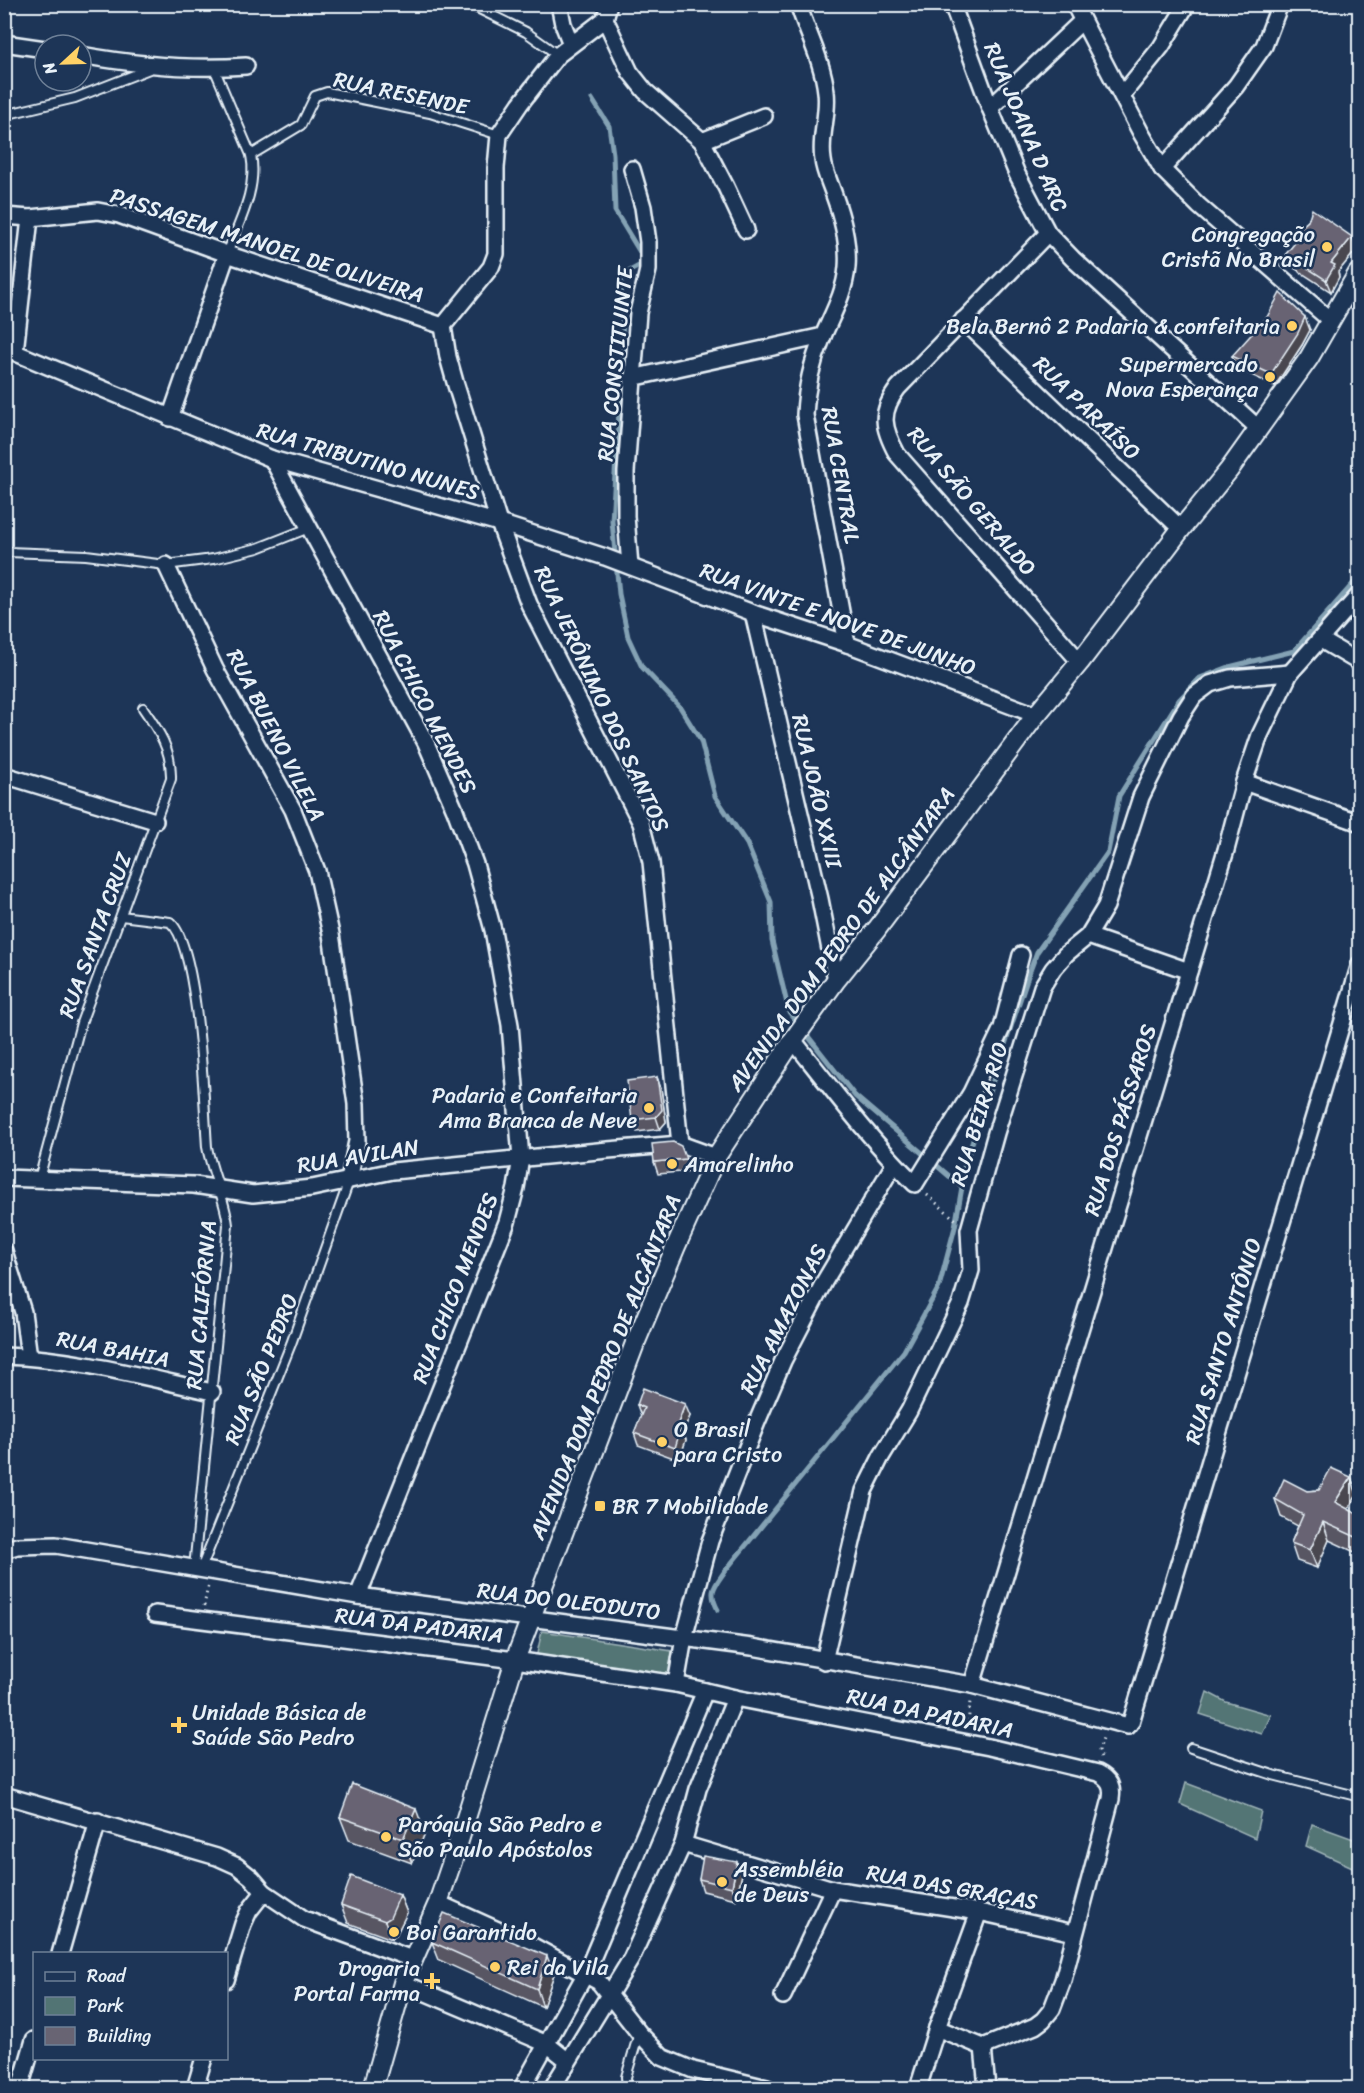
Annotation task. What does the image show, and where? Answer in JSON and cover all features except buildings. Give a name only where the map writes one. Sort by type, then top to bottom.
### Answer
[{"type":"street","points":[[559,4],[563,24],[572,44]]},
{"type":"street","name":"RUA CENTRAL","points":[[798,4],[826,91],[826,116],[821,139],[823,162],[838,206],[845,239],[847,267],[840,297],[823,336],[806,387],[805,416],[847,644]]},
{"type":"street","name":"RUA JOANA D ARC","points":[[952,4],[1017,174],[1048,233],[1072,259],[1259,429]]},
{"type":"street","points":[[1074,4],[1162,169],[1199,206],[1330,320]]},
{"type":"street","points":[[1122,95],[1161,47],[1187,4]]},
{"type":"street","points":[[1162,169],[1241,78],[1264,46],[1280,4]]},
{"type":"street","points":[[443,326],[491,267],[496,254],[496,168],[499,135],[558,55],[607,12],[630,72],[645,91],[702,141],[746,230]]},
{"type":"street","points":[[990,108],[1083,21]]},
{"type":"street","points":[[4,43],[33,47]]},
{"type":"street","points":[[93,57],[159,66],[214,68],[246,66]]},
{"type":"street","points":[[702,141],[764,116]]},
{"type":"street","name":"RUA CONSTITUINTE","points":[[627,565],[626,494],[632,378],[638,313],[648,270],[648,242],[639,189],[632,169]]},
{"type":"street","name":"PASSAGEM MANOEL DE OLIVEIRA","points":[[4,216],[30,218],[98,212],[119,215],[227,254],[443,326]]},
{"type":"street","points":[[10,350],[30,218]]},
{"type":"street","name":"RUA SÃO GERALDO","points":[[1048,233],[898,388],[888,402],[885,420],[888,437],[897,454],[1080,662]]},
{"type":"street","points":[[170,418],[227,254]]},
{"type":"street","name":"AVENIDA DOM PEDRO DE ALCÂNTARA","points":[[373,2088],[403,1983],[438,1903],[515,1660],[634,1346],[716,1157],[836,980],[1036,715],[1080,662],[1259,429],[1309,358],[1359,272]]},
{"type":"street","name":"RUA PARAÍSO","points":[[963,320],[1181,529]]},
{"type":"street","name":"RUA JERÔNIMO DOS SANTOS","points":[[443,326],[452,374],[499,523],[529,604],[641,824],[651,862],[680,1144]]},
{"type":"street","points":[[632,378],[823,336]]},
{"type":"street","name":"RUA TRIBUTINO NUNES","points":[[10,350],[272,459],[499,523],[627,565]]},
{"type":"street","name":"RUA CHICO MENDES","points":[[272,459],[426,743],[475,864],[493,930],[510,1025],[521,1158],[507,1222],[358,1596]]},
{"type":"street","name":"RUA BUENO VILELA","points":[[166,565],[215,669],[293,810],[317,871],[332,934],[356,1104],[357,1141],[349,1180]]},
{"type":"street","name":"RUA VINTE E NOVE DE JUNHO","points":[[627,565],[1036,715]]},
{"type":"street","name":"RUA DOS PÁSSAROS","points":[[972,1685],[1260,735],[1290,673],[1359,594]]},
{"type":"street","name":"RUA JOÃO XXIII","points":[[753,613],[820,899],[836,980]]},
{"type":"street","points":[[1321,640],[1359,663]]},
{"type":"street","name":"RUA BEIRA RIO","points":[[824,1661],[864,1491],[880,1457],[909,1411],[961,1303],[971,1270],[969,1230],[996,1133],[1042,987],[1066,954],[1088,936],[1106,906],[1142,797],[1181,716],[1194,696],[1210,684],[1230,678],[1290,673]]},
{"type":"street","points":[[4,775],[156,821]]},
{"type":"street","points":[[1244,782],[1359,823]]},
{"type":"street","points":[[1088,936],[1189,971]]},
{"type":"street","points":[[797,1036],[894,1164],[919,1182],[971,1093],[1002,1028],[1021,956]]},
{"type":"street","name":"RUA SANTO ANTÔNIO","points":[[1124,1726],[1131,1722],[1359,964]]},
{"type":"street","name":"RUA AVILAN","points":[[4,1178],[194,1185],[253,1194],[312,1188],[393,1171],[680,1144],[716,1157]]},
{"type":"street","name":"RUA AMAZONAS","points":[[676,1684],[684,1638],[710,1541],[783,1361],[824,1282],[894,1164]]},
{"type":"street","points":[[4,1251],[23,1312],[29,1357]]},
{"type":"street","name":"RUA BAHIA","points":[[4,1356],[29,1357],[97,1367],[212,1392]]},
{"type":"street","name":"RUA DO OLEODUTO","points":[[4,1550],[17,1546],[56,1545],[358,1596],[752,1647],[972,1685],[1124,1726]]},
{"type":"street","name":"RUA DA PADARIA","points":[[155,1614],[515,1660],[676,1684]]},
{"type":"street","points":[[552,2088],[567,2060],[631,1959],[683,1844],[698,1789],[735,1698],[676,1684]]},
{"type":"street","points":[[522,2088],[586,1973],[705,1691]]},
{"type":"street","name":"RUA DA PADARIA","points":[[735,1698],[966,1743],[1098,1773],[1106,1777],[1111,1784],[1111,1800],[1074,1933]]},
{"type":"street","points":[[4,1795],[217,1857],[237,1866],[264,1892],[304,1919],[412,1959]]},
{"type":"street","points":[[60,1952],[98,1821]]},
{"type":"street","name":"RUA DAS GRAÇAS","points":[[683,1844],[833,1888],[979,1912],[1074,1933]]},
{"type":"street","points":[[783,1996],[833,1888]]},
{"type":"street","points":[[228,1973],[243,1924],[249,1911],[264,1892]]},
{"type":"street","points":[[438,1903],[533,1946],[600,1982],[639,2033],[663,2057],[677,2065],[766,2088]]},
{"type":"street","points":[[918,2088],[979,1912]]},
{"type":"street","points":[[937,2028],[983,2047],[1043,2020],[1057,2000],[1074,1933]]},
{"type":"street","points":[[403,1983],[547,2044],[567,2060]]},
{"type":"street","points":[[20,2088],[33,2043]]},
{"type":"street","points":[[983,2047],[987,2088]]},
{"type":"street","points":[[195,2088],[203,2060]]},
{"type":"lane","points":[[469,4],[526,33],[558,55]]},
{"type":"lane","points":[[4,116],[75,98],[159,66]]},
{"type":"lane","points":[[214,68],[251,155],[254,169],[253,184],[227,254]]},
{"type":"lane","name":"RUA RESENDE","points":[[251,155],[302,125],[311,101],[320,93],[350,96],[430,113],[499,135]]},
{"type":"lane","points":[[8,552],[86,555],[166,565],[213,559],[258,548],[309,528]]},
{"type":"lane","name":"RUA SANTA CRUZ","points":[[38,1181],[81,1023],[171,779],[172,766],[162,735],[143,708]]},
{"type":"lane","name":"RUA CALIFÓRNIA","points":[[121,916],[170,922],[176,926],[179,934],[191,973],[196,1007],[207,1147],[211,1166],[226,1208],[228,1225],[212,1392],[202,1569]]},
{"type":"lane","name":"RUA SÃO PEDRO","points":[[202,1569],[291,1344],[349,1180]]},
{"type":"lane","points":[[1191,1748],[1273,1776],[1359,1797]]},
{"type":"lane","points":[[627,2088],[626,2077],[639,2033]]},
{"type":"path","points":[[919,1182],[959,1222]]},
{"type":"path","points":[[202,1569],[202,1620]]},
{"type":"path","points":[[966,1743],[972,1685]]},
{"type":"green space","points":[[542,1631],[672,1651],[668,1678],[536,1658]]},
{"type":"green space","points":[[1207,1692],[1226,1702],[1271,1715],[1262,1734],[1200,1714]]},
{"type":"green space","points":[[1186,1783],[1261,1811],[1255,1838],[1180,1804]]},
{"type":"green space","points":[[1312,1824],[1359,1841],[1359,1870],[1306,1846]]},
{"type":"waterway","points":[[592,99],[609,126],[613,154],[615,211],[646,262],[621,276],[623,350],[612,521],[619,594],[628,637],[642,667],[680,707],[701,741],[715,796],[747,844],[771,902],[772,941],[789,1012],[855,1096],[962,1187]]},
{"type":"waterway","points":[[718,1610],[713,1598],[718,1581],[904,1351],[939,1287],[955,1227],[963,1170],[1028,976],[1037,952],[1108,852],[1119,796],[1179,700],[1200,678],[1229,667],[1294,651],[1360,576]]},
{"type":"place","name":"Congregação Cristã No Brasil","points":[[1327,247]]},
{"type":"place","name":"Bela Bernô 2 Padaria & confeitaria","points":[[1292,326]]},
{"type":"place","name":"Supermercado Nova Esperança","points":[[1270,377]]},
{"type":"place","name":"Padaria e Confeitaria Ama Branca de Neve","points":[[649,1108]]},
{"type":"place","name":"Amarelinho","points":[[672,1164]]},
{"type":"place","name":"O Brasil para Cristo","points":[[662,1442]]},
{"type":"place","name":"BR 7 Mobilidade","points":[[600,1506]]},
{"type":"place","name":"Unidade Básica de Saúde São Pedro","points":[[179,1725]]},
{"type":"place","name":"Paróquia São Pedro e São Paulo Apóstolos","points":[[386,1837]]},
{"type":"place","name":"Assembléia de Deus","points":[[722,1882]]},
{"type":"place","name":"Boi Garantido","points":[[394,1932]]},
{"type":"place","name":"Rei da Vila","points":[[495,1967]]},
{"type":"place","name":"Drogaria Portal Farma","points":[[432,1981]]}]
